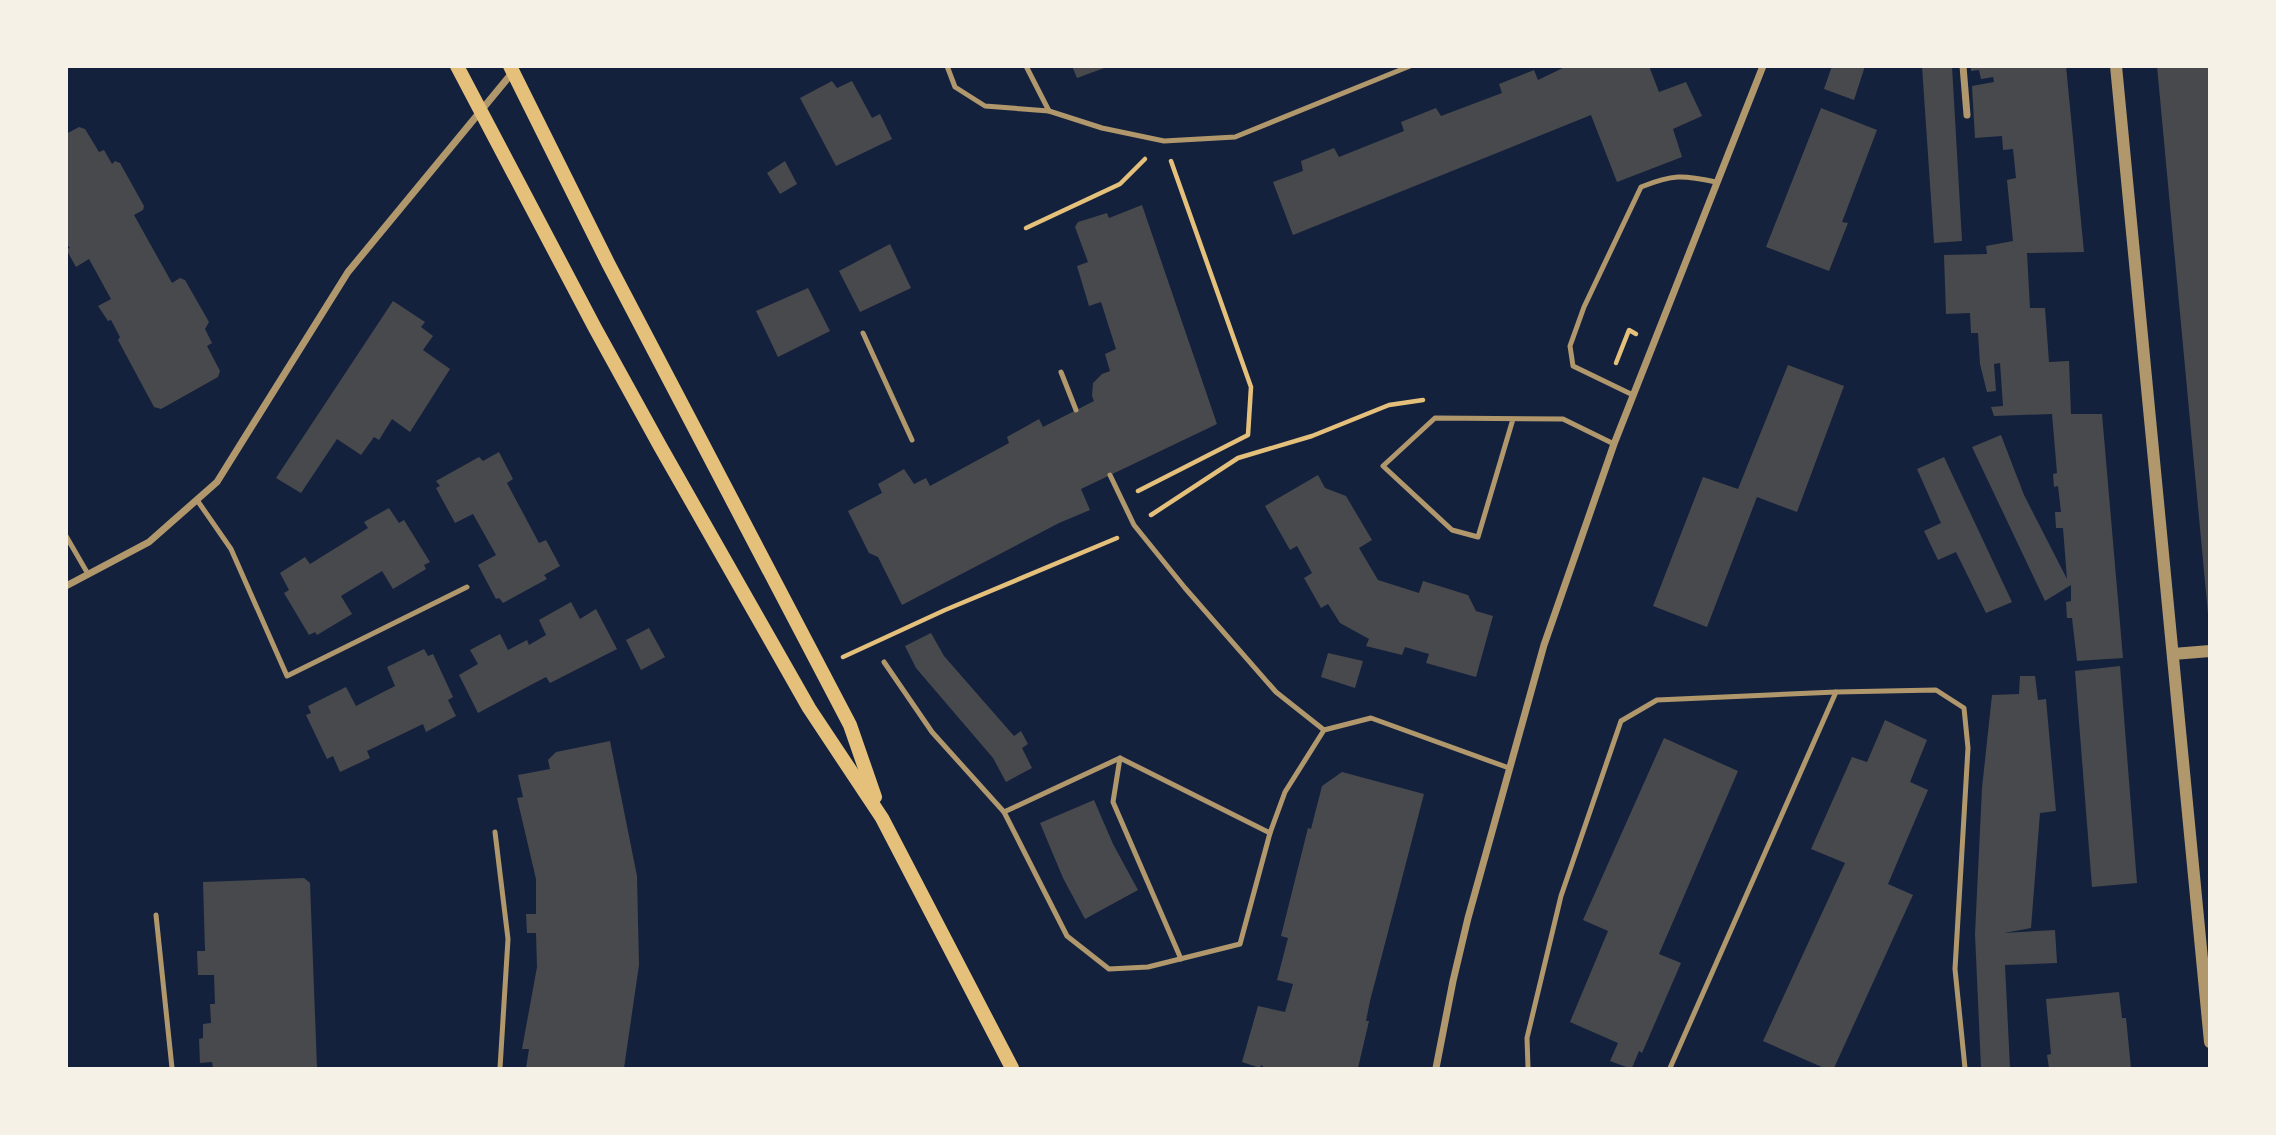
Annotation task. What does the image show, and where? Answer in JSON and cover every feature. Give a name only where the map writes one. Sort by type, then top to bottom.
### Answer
[{"type":"main road","points":[[457,66],[660,446],[809,708],[882,818],[1012,1069]]},
{"type":"main road","points":[[513,68],[608,263],[850,725],[882,818]]},
{"type":"street","points":[[1436,1069],[1465,930],[1544,645],[1614,444],[1763,66]]},
{"type":"street","points":[[1963,66],[1967,115]]},
{"type":"street","points":[[2116,66],[2210,1042]]},
{"type":"street","points":[[66,586],[149,542],[217,482],[348,272],[481,112],[513,68]]},
{"type":"street","points":[[2173,654],[2210,651]]},
{"type":"lane","points":[[947,66],[955,87],[985,106],[1049,111],[1102,128],[1164,141],[1236,137],[1410,66]]},
{"type":"lane","points":[[1026,66],[1049,111]]},
{"type":"lane","points":[[1633,396],[1573,366],[1570,346],[1584,307],[1641,187],[1667,176],[1689,176],[1716,182]]},
{"type":"lane","points":[[863,333],[912,440]]},
{"type":"lane","points":[[1061,372],[1076,410]]},
{"type":"lane","points":[[1513,419],[1478,537],[1452,530],[1384,466],[1435,418],[1563,419],[1614,444]]},
{"type":"lane","points":[[1110,475],[1134,526],[1276,692],[1324,730]]},
{"type":"lane","points":[[197,500],[231,549],[286,676],[467,587]]},
{"type":"lane","points":[[66,536],[88,574]]},
{"type":"lane","points":[[884,662],[932,732],[1004,812],[1067,936],[1109,969],[1148,967],[1240,944],[1270,833],[1285,792],[1324,730],[1371,718],[1509,768]]},
{"type":"lane","points":[[1528,1069],[1527,1038],[1561,896],[1621,720],[1657,700],[1936,690],[1964,708],[1968,748],[1955,969],[1965,1069]]},
{"type":"lane","points":[[1670,1069],[1836,692]]},
{"type":"lane","points":[[1120,758],[1270,833]]},
{"type":"lane","points":[[1004,812],[1120,758]]},
{"type":"lane","points":[[1120,758],[1114,802],[1181,959]]},
{"type":"lane","points":[[495,832],[508,939],[500,1069]]},
{"type":"lane","points":[[156,915],[172,1069]]},
{"type":"path","points":[[1026,228],[1119,184],[1164,141],[1251,387],[1248,435],[1121,500]]},
{"type":"path","points":[[1608,383],[1629,330],[1654,343]]},
{"type":"path","points":[[821,668],[945,610],[1112,541],[1238,458],[1312,436],[1389,405],[1430,399]]},
{"type":"building","points":[[1072,66],[1107,66],[1107,67],[1077,78]]},
{"type":"building","points":[[1567,66],[1649,66],[1659,92],[1686,82],[1702,116],[1673,129],[1682,157],[1617,182],[1591,115],[1293,235],[1273,182],[1303,171],[1301,161],[1334,148],[1339,157],[1404,131],[1401,122],[1436,108],[1441,116],[1502,93],[1499,84],[1534,70],[1538,80]]},
{"type":"building","points":[[1832,66],[1865,66],[1854,100],[1824,89]]},
{"type":"building","points":[[1922,66],[1952,66],[1962,241],[1934,243]]},
{"type":"building","points":[[1971,66],[2066,66],[2084,252],[2027,253],[2030,308],[2045,308],[2049,362],[2069,361],[2071,414],[2102,414],[2123,658],[2077,661],[2072,618],[2067,618],[2066,602],[2071,601],[2071,585],[2045,601],[1972,447],[2001,435],[2024,495],[2067,579],[2063,528],[2056,528],[2055,512],[2061,512],[2058,486],[2054,487],[2053,474],[2057,473],[2052,414],[1994,416],[1991,407],[2003,406],[2000,363],[1994,364],[1996,391],[1987,392],[1980,364],[1978,333],[1971,333],[1970,313],[1946,314],[1944,255],[1987,254],[1986,246],[2013,241],[2007,180],[2016,178],[2013,149],[2003,150],[2002,136],[1975,138],[1972,86],[1994,82],[1993,77],[1981,79],[1979,70],[1971,71]]},
{"type":"building","points":[[2157,66],[2209,66],[2209,614],[2208,614]]},
{"type":"building","points":[[832,81],[837,88],[852,81],[872,118],[880,114],[892,139],[836,166],[800,98]]},
{"type":"building","points":[[1821,108],[1877,130],[1842,222],[1848,223],[1829,271],[1766,247]]},
{"type":"building","points":[[79,127],[85,129],[99,152],[104,150],[112,164],[115,161],[120,163],[144,206],[143,210],[134,215],[172,283],[180,278],[185,280],[209,322],[205,329],[212,343],[207,346],[220,371],[218,377],[161,409],[154,407],[118,340],[120,337],[111,320],[108,321],[98,306],[111,299],[89,259],[76,267],[66,249],[70,248],[66,243],[66,134]]},
{"type":"building","points":[[785,161],[797,184],[780,194],[767,173]]},
{"type":"building","points":[[1142,205],[1217,424],[1081,489],[1090,510],[1059,523],[902,605],[878,557],[869,553],[848,511],[882,493],[878,484],[904,469],[914,484],[926,478],[930,486],[1009,443],[1007,437],[1039,419],[1043,427],[1094,401],[1093,383],[1102,374],[1110,371],[1105,354],[1116,349],[1101,302],[1089,306],[1077,266],[1088,262],[1075,227],[1078,222],[1107,213],[1109,218]]},
{"type":"building","points":[[890,244],[911,288],[860,312],[839,271]]},
{"type":"building","points":[[808,288],[830,331],[778,357],[756,311]]},
{"type":"building","points":[[393,301],[425,322],[421,327],[433,336],[423,350],[450,369],[410,432],[392,419],[379,440],[374,437],[361,455],[337,439],[301,493],[276,478]]},
{"type":"building","points":[[1788,365],[1844,386],[1797,512],[1757,497],[1707,627],[1653,606],[1703,477],[1738,489]]},
{"type":"building","points":[[499,452],[513,479],[507,483],[539,543],[546,540],[560,566],[544,575],[547,579],[503,603],[499,598],[496,599],[478,565],[496,555],[473,514],[455,523],[436,488],[440,486],[436,481],[479,457],[483,461]]},
{"type":"building","points":[[1944,457],[2012,602],[1986,613],[1956,552],[1938,560],[1924,531],[1941,523],[1917,469]]},
{"type":"building","points":[[1318,475],[1325,488],[1346,496],[1372,540],[1359,548],[1378,580],[1419,593],[1423,581],[1468,595],[1476,611],[1493,616],[1476,677],[1426,663],[1429,654],[1405,647],[1402,655],[1366,646],[1369,639],[1340,623],[1328,604],[1321,608],[1304,578],[1312,573],[1297,546],[1290,550],[1265,506]]},
{"type":"building","points":[[389,508],[399,523],[404,520],[430,562],[424,565],[426,569],[393,589],[382,571],[341,596],[352,614],[317,635],[315,632],[309,635],[284,593],[289,590],[280,573],[305,557],[310,564],[368,528],[364,522]]},
{"type":"building","points":[[571,602],[580,619],[596,609],[617,649],[550,683],[546,677],[478,713],[459,675],[478,664],[470,650],[500,634],[508,650],[527,640],[529,645],[546,635],[539,620]]},
{"type":"building","points":[[649,628],[665,657],[641,670],[626,640]]},
{"type":"building","points":[[931,633],[944,656],[1014,736],[1021,731],[1028,744],[1022,748],[1032,768],[1006,782],[993,758],[916,668],[905,646]]},
{"type":"building","points":[[424,649],[428,656],[433,654],[453,697],[448,700],[456,716],[426,732],[423,724],[367,751],[370,758],[340,772],[333,756],[327,759],[306,715],[311,713],[308,706],[346,687],[356,706],[395,686],[387,667]]},
{"type":"building","points":[[1328,653],[1363,661],[1355,688],[1321,677]]},
{"type":"building","points":[[2120,666],[2137,883],[2092,887],[2075,671]]},
{"type":"building","points":[[2020,676],[2035,676],[2038,700],[2046,699],[2056,811],[2040,813],[2031,928],[2004,933],[2055,930],[2057,963],[2005,965],[2010,1068],[1981,1068],[1975,934],[1982,788],[1992,695],[2019,694]]},
{"type":"building","points":[[1885,720],[1927,740],[1910,782],[1928,790],[1888,884],[1913,895],[1834,1068],[1824,1068],[1763,1041],[1845,863],[1811,849],[1852,757],[1867,762]]},
{"type":"building","points":[[1664,738],[1738,771],[1659,954],[1681,963],[1642,1053],[1639,1051],[1632,1068],[1629,1068],[1610,1061],[1618,1043],[1570,1022],[1608,931],[1583,920]]},
{"type":"building","points":[[610,741],[637,876],[639,965],[624,1068],[526,1068],[529,1049],[522,1049],[537,967],[536,933],[527,933],[526,914],[536,914],[536,879],[517,798],[523,797],[518,775],[550,769],[548,760],[556,752]]},
{"type":"building","points":[[1342,772],[1424,794],[1370,1001],[1366,1021],[1369,1021],[1358,1068],[1265,1068],[1261,1065],[1260,1068],[1242,1062],[1258,1006],[1285,1012],[1293,984],[1277,980],[1288,938],[1281,936],[1308,828],[1311,829],[1322,786]]},
{"type":"building","points":[[1094,800],[1113,844],[1138,890],[1085,919],[1063,878],[1040,823]]},
{"type":"building","points":[[304,878],[310,883],[317,1068],[213,1068],[212,1062],[200,1063],[199,1039],[203,1038],[203,1024],[211,1023],[210,1004],[215,1004],[214,975],[198,975],[197,951],[205,951],[203,882]]},
{"type":"building","points":[[2119,992],[2122,1018],[2126,1018],[2131,1068],[2049,1068],[2047,1055],[2051,1054],[2046,999]]}]
